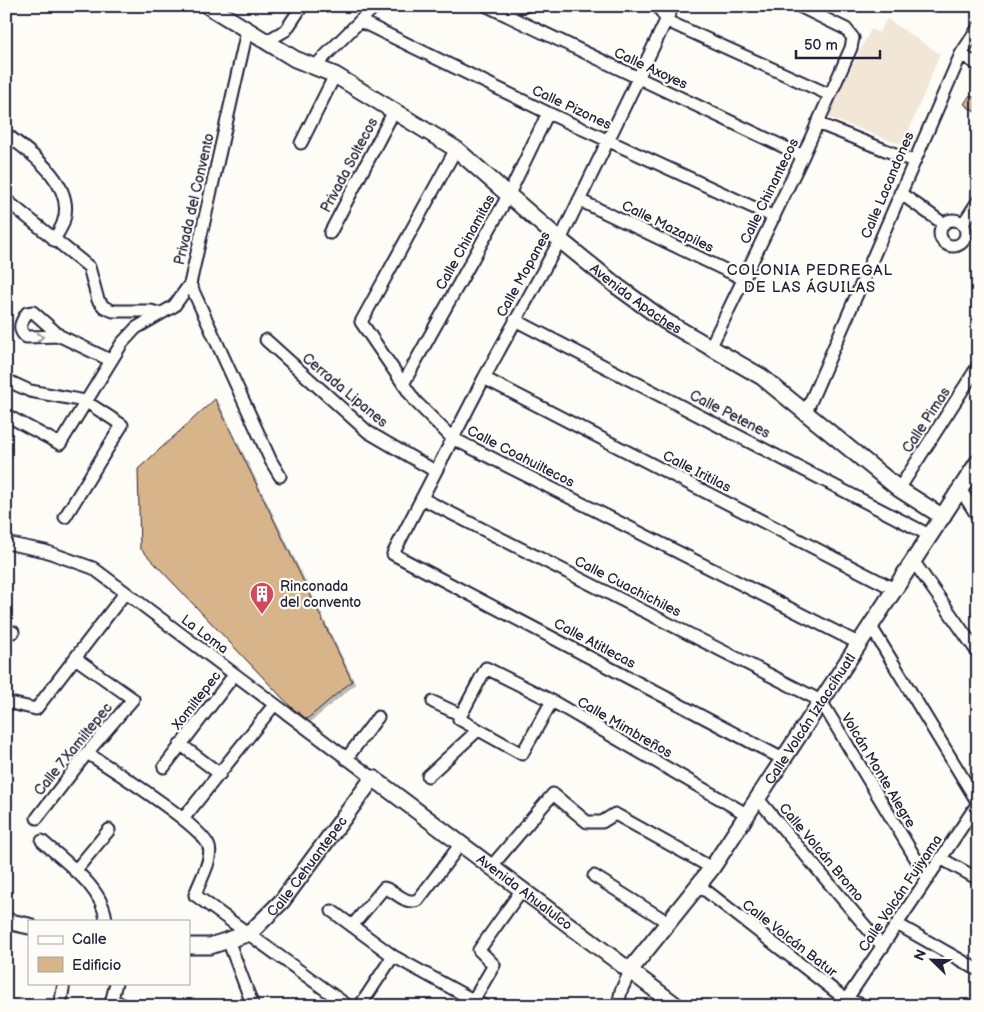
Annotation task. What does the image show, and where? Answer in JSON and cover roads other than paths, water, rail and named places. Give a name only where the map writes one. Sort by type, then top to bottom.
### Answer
[{"type":"street","name":"Avenida Apaches","points":[[208,6],[295,59],[335,75],[456,149],[560,240],[665,321],[762,377],[899,489],[943,517]]},
{"type":"street","points":[[265,42],[286,30],[302,6]]},
{"type":"street","points":[[315,66],[375,6]]},
{"type":"street","points":[[490,8],[526,6]]},
{"type":"street","points":[[658,6],[667,21],[830,95]]},
{"type":"street","name":"Calle Mopanes","points":[[393,554],[452,438],[560,240],[608,140],[640,79],[673,6]]},
{"type":"street","points":[[798,6],[818,10]]},
{"type":"street","name":"Calle Axoyes","points":[[490,8],[803,156]]},
{"type":"street","name":"Calle Chinantecos","points":[[711,346],[803,156],[851,48],[853,38],[846,29],[818,10]]},
{"type":"street","name":"Calle Pizones","points":[[360,21],[548,113],[774,217]]},
{"type":"street","name":"Calle Lacandones","points":[[806,412],[913,161],[961,54],[978,28]]},
{"type":"street","name":"Privada del Convento","points":[[247,31],[190,284],[280,476]]},
{"type":"street","points":[[961,54],[978,65]]},
{"type":"street","points":[[301,143],[335,75]]},
{"type":"street","name":"Privada Soltecos","points":[[330,233],[394,111]]},
{"type":"street","name":"Calle Chinamitas","points":[[403,384],[509,194],[548,113]]},
{"type":"street","points":[[817,123],[913,161]]},
{"type":"street","points":[[6,134],[34,156],[62,191],[65,208],[64,222],[54,240]]},
{"type":"street","name":"Calle Coahuiltecos","points":[[456,149],[361,322],[415,401],[452,438],[858,643]]},
{"type":"street","points":[[900,193],[944,224]]},
{"type":"street","points":[[6,200],[89,267],[98,300],[104,307],[113,311],[151,311],[158,313]]},
{"type":"street","name":"Calle Mazapiles","points":[[579,200],[744,279]]},
{"type":"street","points":[[963,224],[978,201]]},
{"type":"street","points":[[953,220],[963,224],[966,230],[966,238],[956,246],[947,245],[941,238],[941,230],[944,224],[953,220]]},
{"type":"street","points":[[6,415],[60,444],[122,343],[136,328],[158,313],[174,306],[190,284]]},
{"type":"street","name":"Calle Petenes","points":[[515,320],[931,536]]},
{"type":"street","points":[[60,336],[110,360]]},
{"type":"street","name":"Cerrada Lipanes","points":[[266,340],[368,432],[435,471]]},
{"type":"street","name":"Calle Pimas","points":[[899,489],[978,366]]},
{"type":"street","name":"Calle Iritilas","points":[[484,378],[896,590]]},
{"type":"street","points":[[6,380],[30,391],[85,401],[122,425],[66,517]]},
{"type":"street","name":"Calle Volcán Iztaccíhuatl","points":[[631,970],[700,886],[748,815],[858,643],[896,590],[978,462]]},
{"type":"street","points":[[960,489],[978,516]]},
{"type":"street","name":"Calle Cuachichiles","points":[[423,498],[821,701]]},
{"type":"street","name":"La Loma","points":[[6,543],[45,551],[93,568],[373,778]]},
{"type":"street","name":"Calle Atitlecas","points":[[393,554],[783,759]]},
{"type":"street","points":[[914,562],[978,653]]},
{"type":"street","points":[[6,702],[36,709],[125,593]]},
{"type":"street","points":[[870,625],[978,803]]},
{"type":"street","name":"Calle 7 Xamiltepec","points":[[37,818],[87,753],[132,700],[76,658]]},
{"type":"street","name":"Calle Mimbreños","points":[[461,715],[486,668],[552,701],[748,815]]},
{"type":"street","name":"Xomiltepec","points":[[164,767],[234,675]]},
{"type":"street","points":[[433,702],[461,715],[459,719],[522,754],[552,701]]},
{"type":"street","name":"Volcán Monte Alegre","points":[[821,701],[928,879]]},
{"type":"street","points":[[183,819],[274,705]]},
{"type":"street","points":[[346,759],[378,717]]},
{"type":"street","points":[[428,776],[478,730]]},
{"type":"street","name":"Xomiltepec","points":[[180,744],[220,774]]},
{"type":"street","points":[[87,753],[183,819],[209,845],[210,854],[195,895],[250,933],[348,1006]]},
{"type":"street","name":"Avenida Ahualulco","points":[[373,778],[490,868],[631,970],[677,1006]]},
{"type":"street","name":"Calle Cehuantepec","points":[[190,946],[210,946],[250,933],[282,901],[373,778]]},
{"type":"street","points":[[490,868],[553,794],[587,822],[602,822],[614,814],[712,868]]},
{"type":"street","name":"Calle Volcán Bromo","points":[[758,799],[883,947]]},
{"type":"street","name":"Calle Volcán Fujiyama","points":[[843,1002],[883,947],[978,803]]},
{"type":"street","points":[[75,870],[109,830]]},
{"type":"street","points":[[42,842],[75,870],[90,886],[106,910],[106,920]]},
{"type":"street","points":[[352,926],[384,888],[406,900],[412,902],[418,900],[460,845]]},
{"type":"street","points":[[942,859],[978,879]]},
{"type":"street","points":[[594,876],[669,923]]},
{"type":"street","name":"Calle Volcán Batur","points":[[700,886],[843,1002],[866,1006]]},
{"type":"street","points":[[474,999],[494,965],[479,950],[521,890]]},
{"type":"street","points":[[332,911],[393,956],[484,1006]]},
{"type":"street","points":[[6,922],[28,926]]},
{"type":"street","points":[[898,924],[978,970]]},
{"type":"street","points":[[228,940],[253,1006]]},
{"type":"street","points":[[360,1006],[393,956]]},
{"type":"street","points":[[618,1006],[621,991],[631,970]]},
{"type":"street","points":[[60,1006],[64,984]]},
{"type":"street","points":[[116,984],[112,1002],[125,1006]]},
{"type":"place","name":"Rinconada del convento","points":[[262,615]]},
{"type":"district","name":"COLONIA PEDREGAL DE LAS ÁGUILAS","points":[[810,278]]}]
